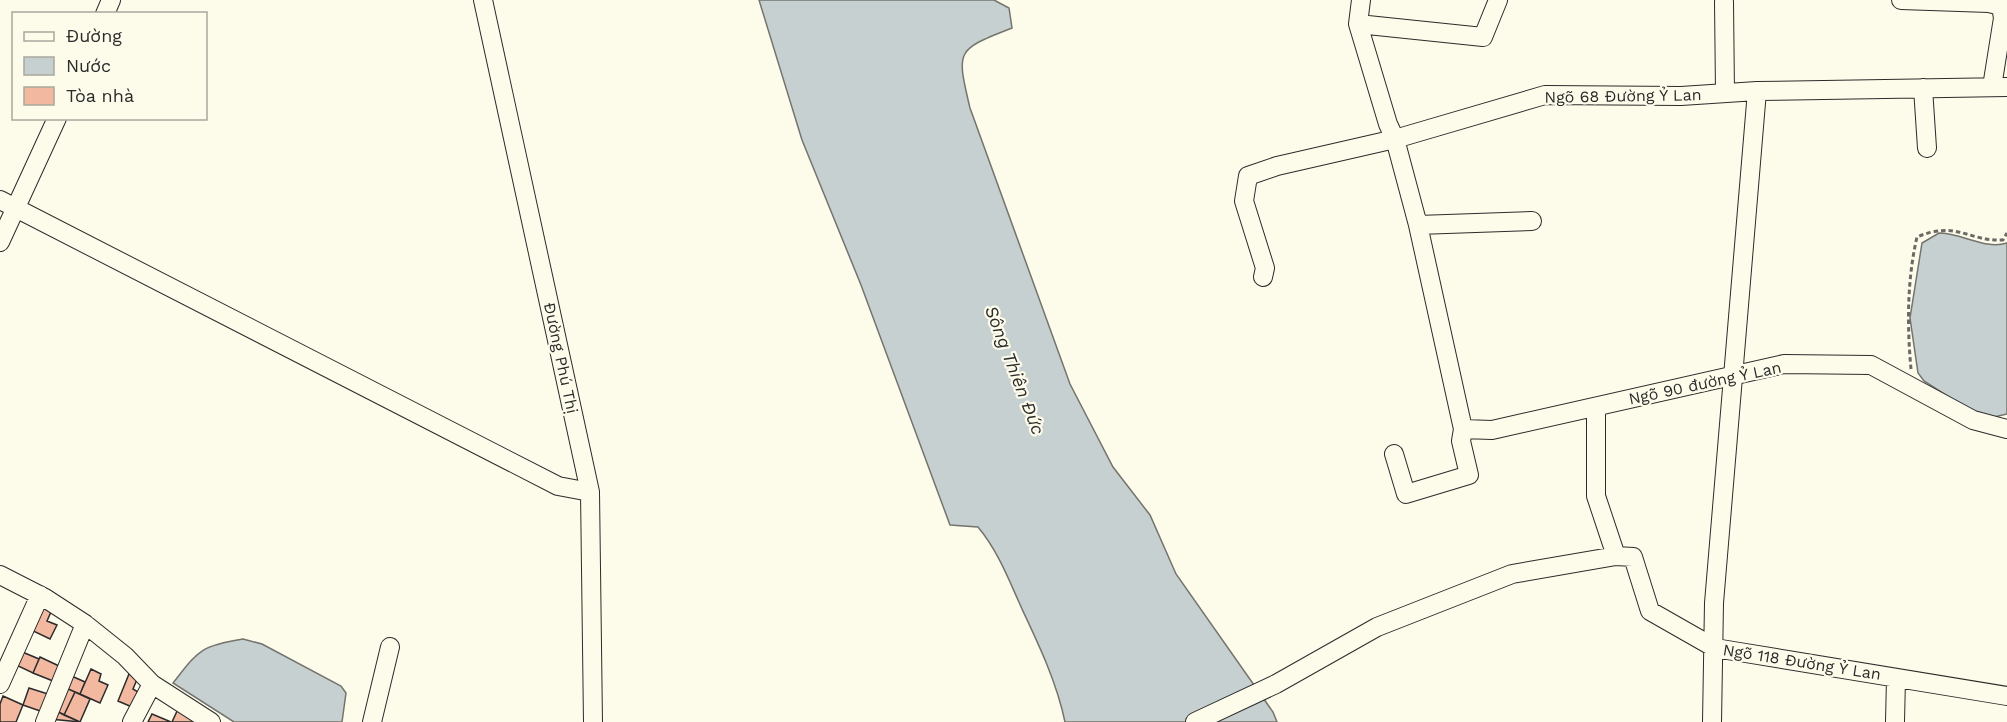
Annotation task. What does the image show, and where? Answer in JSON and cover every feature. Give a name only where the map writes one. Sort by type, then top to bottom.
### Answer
[{"type":"street","name":"Đường Phú Thị","points":[[483,0],[590,492],[592,722]]},
{"type":"street","points":[[1361,0],[1358,24],[1388,124],[1395,139],[1418,225],[1463,429],[1461,441],[1469,475],[1406,494],[1394,454]]},
{"type":"street","points":[[1358,24],[1483,37],[1498,0]]},
{"type":"street","points":[[1901,0],[1989,3],[2001,6],[2003,18],[2000,87]]},
{"type":"street","points":[[1724,2],[1725,93]]},
{"type":"street","name":"Ngõ 68 Đường Ỷ Lan","points":[[1263,277],[1265,268],[1263,257],[1244,201],[1248,176],[1288,163],[1395,139],[1545,95],[1681,96],[1757,91],[2000,87]]},
{"type":"street","points":[[1923,88],[1928,148]]},
{"type":"street","points":[[1712,722],[1714,603],[1757,91]]},
{"type":"street","points":[[0,242],[8,204],[56,120]]},
{"type":"street","points":[[8,204],[558,486],[590,492]]},
{"type":"street","points":[[1418,225],[1532,220]]},
{"type":"street","name":"Ngõ 90 đường Ỷ Lan","points":[[1463,429],[1492,430],[1784,364],[1871,365],[1973,420],[2007,429]]},
{"type":"street","points":[[1195,722],[1276,684],[1377,627],[1512,574],[1616,556],[1596,496],[1596,407]]},
{"type":"street","name":"Ngõ 118 Đường Ỷ Lan","points":[[1616,556],[1633,557],[1650,611],[1715,648],[2007,696]]},
{"type":"street","points":[[1,579],[40,595],[85,624],[125,656],[152,684],[211,722]]},
{"type":"street","points":[[0,684],[40,595]]},
{"type":"street","points":[[45,722],[85,624]]},
{"type":"street","points":[[372,722],[390,647]]},
{"type":"street","points":[[1895,722],[1896,678]]},
{"type":"street","points":[[132,722],[152,684]]},
{"type":"path","points":[[1913,389],[1908,334],[1910,289],[1917,237],[1932,231],[1948,229],[1993,241],[2003,240],[2007,233]]},
{"type":"water","name":"Sông Thiên Đức","points":[[759,0],[994,0],[1009,8],[1012,28],[970,47],[962,63],[963,74],[970,108],[1070,384],[1113,467],[1150,515],[1176,574],[1273,712],[1277,722],[1065,722],[1047,664],[997,556],[978,527],[950,525],[861,285],[802,140]]},
{"type":"water","points":[[1939,233],[1982,243],[1999,245],[2007,243],[2007,414],[1994,417],[1969,410],[1924,381],[1918,373],[1910,318],[1922,243]]},
{"type":"water","points":[[243,639],[262,644],[341,686],[346,693],[342,722],[234,722],[173,683],[195,656],[202,651],[218,644]]},
{"type":"building","points":[[43,600],[54,605],[47,621],[57,625],[50,639],[29,629]]},
{"type":"building","points":[[20,651],[39,659],[33,673],[14,664]]},
{"type":"building","points":[[40,657],[59,666],[53,681],[33,673]]},
{"type":"building","points":[[91,669],[101,674],[99,681],[108,685],[100,703],[80,694]]},
{"type":"building","points":[[67,674],[85,682],[80,694],[61,686]]},
{"type":"building","points":[[129,674],[138,677],[133,689],[138,692],[132,707],[118,701]]},
{"type":"building","points":[[64,687],[75,692],[64,715],[54,710]]},
{"type":"building","points":[[29,688],[48,694],[43,712],[23,705]]},
{"type":"building","points":[[75,692],[90,699],[80,722],[64,715]]},
{"type":"building","points":[[3,696],[23,705],[16,722],[0,722],[0,704]]},
{"type":"building","points":[[178,709],[205,722],[172,722]]},
{"type":"building","points":[[54,710],[80,722],[50,719]]},
{"type":"building","points":[[152,714],[171,722],[148,722]]}]
